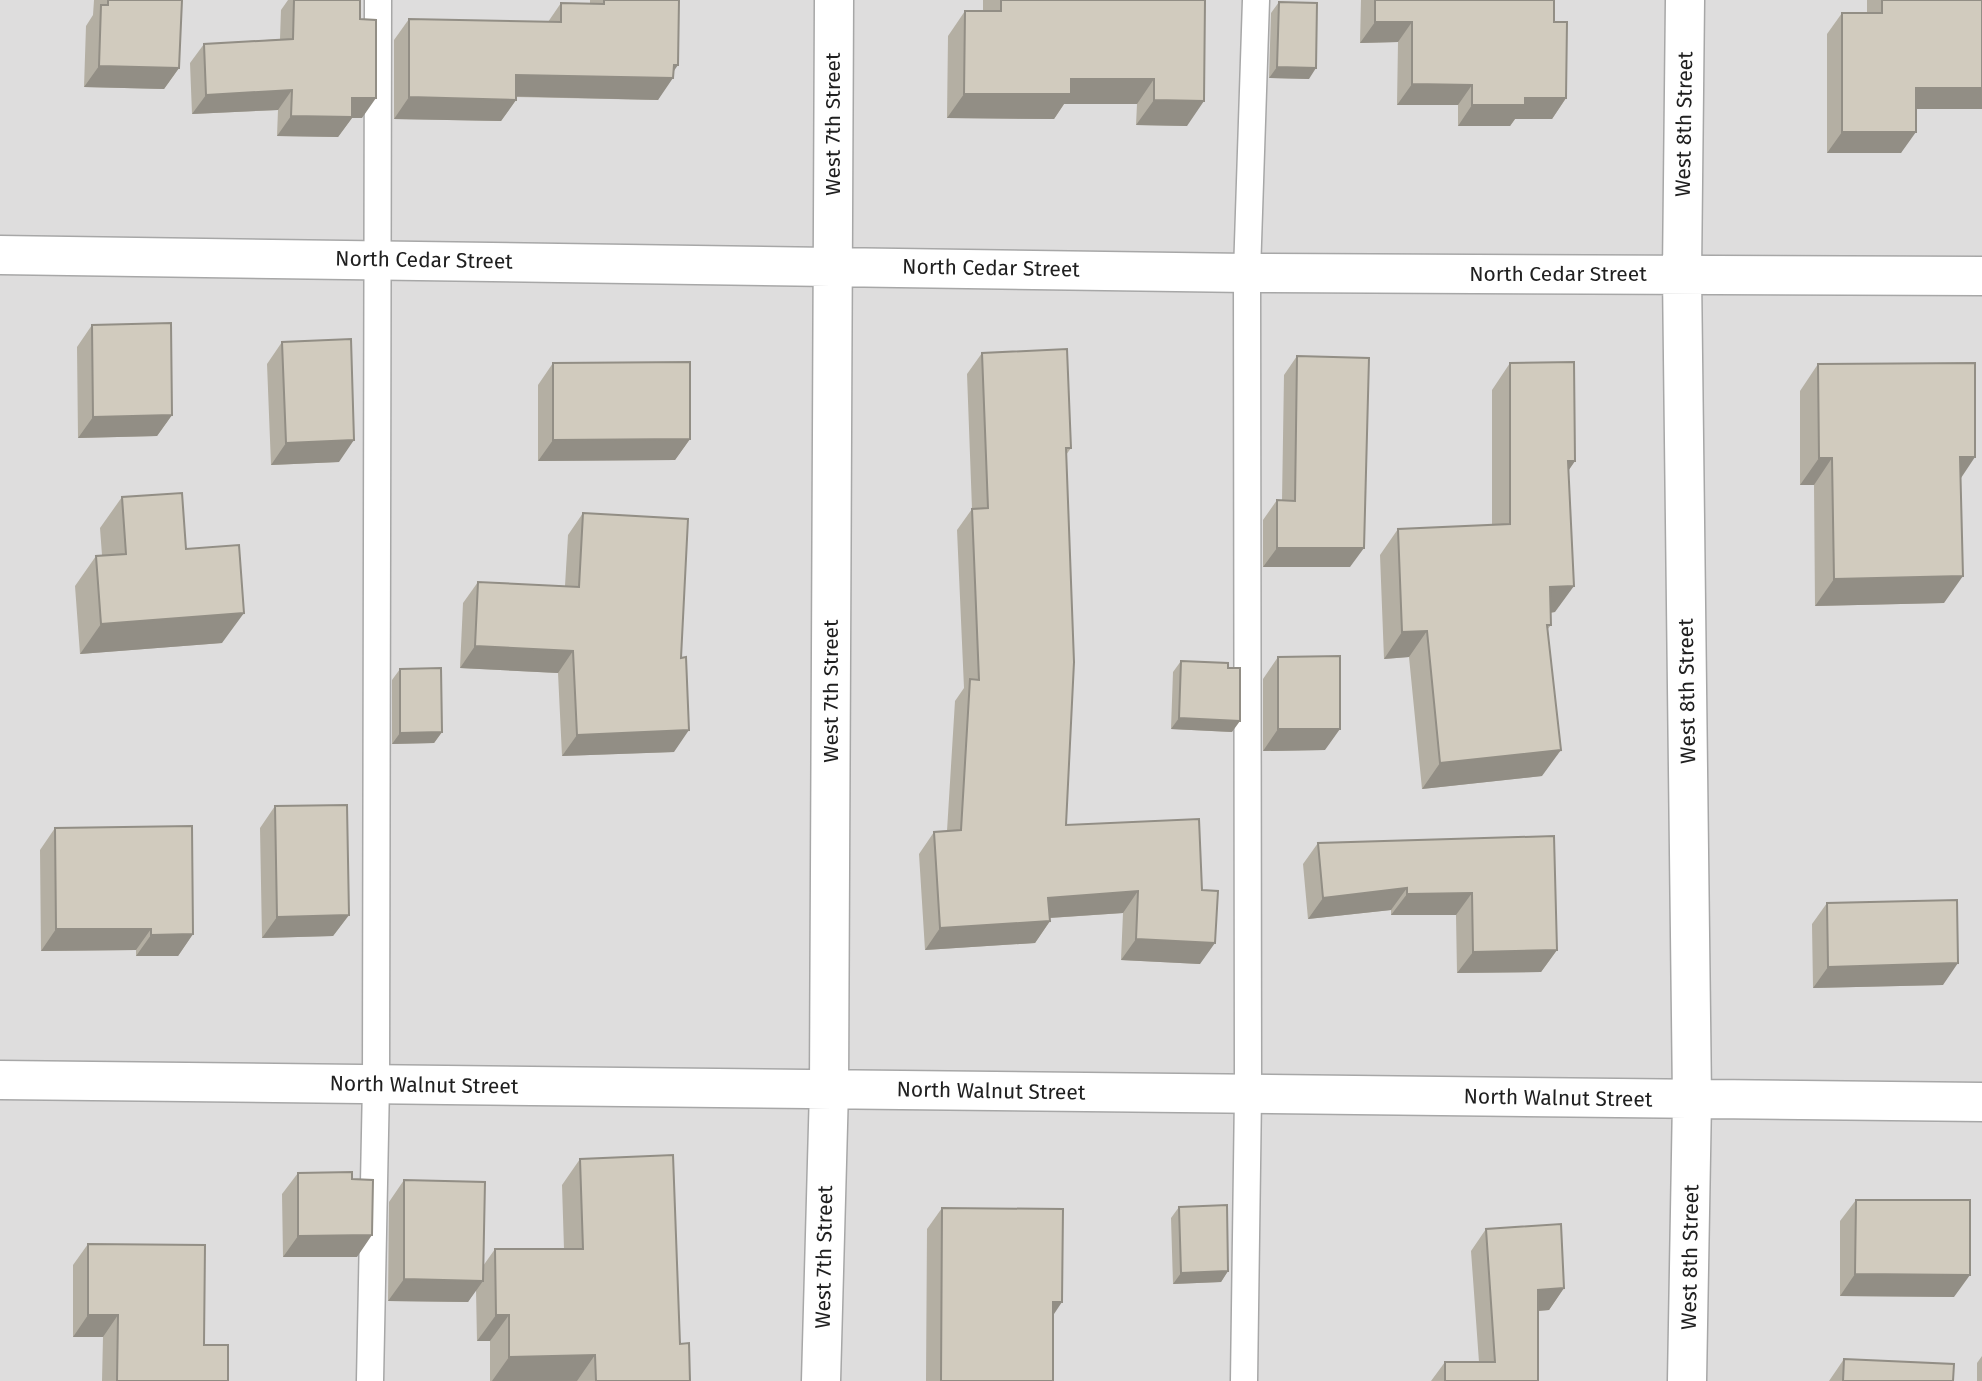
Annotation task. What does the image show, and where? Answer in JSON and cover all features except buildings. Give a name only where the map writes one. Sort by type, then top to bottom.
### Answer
[{"type":"street","name":"West 7th Street","points":[[821,1381],[828,1089],[834,0]]},
{"type":"street","name":"West 8th Street","points":[[1685,0],[1682,274],[1692,1099],[1688,1381]]},
{"type":"street","name":"North Cedar Street","points":[[0,255],[1247,272],[1982,276]]},
{"type":"street","name":"North Walnut Street","points":[[0,1080],[1982,1102]]},
{"type":"lane","points":[[370,1381],[376,1084],[378,0]]},
{"type":"lane","points":[[1244,1381],[1248,1094],[1247,272],[1256,0]]},
{"type":"shaded area","points":[[0,0],[1982,0],[1982,1381],[0,1381]]}]
